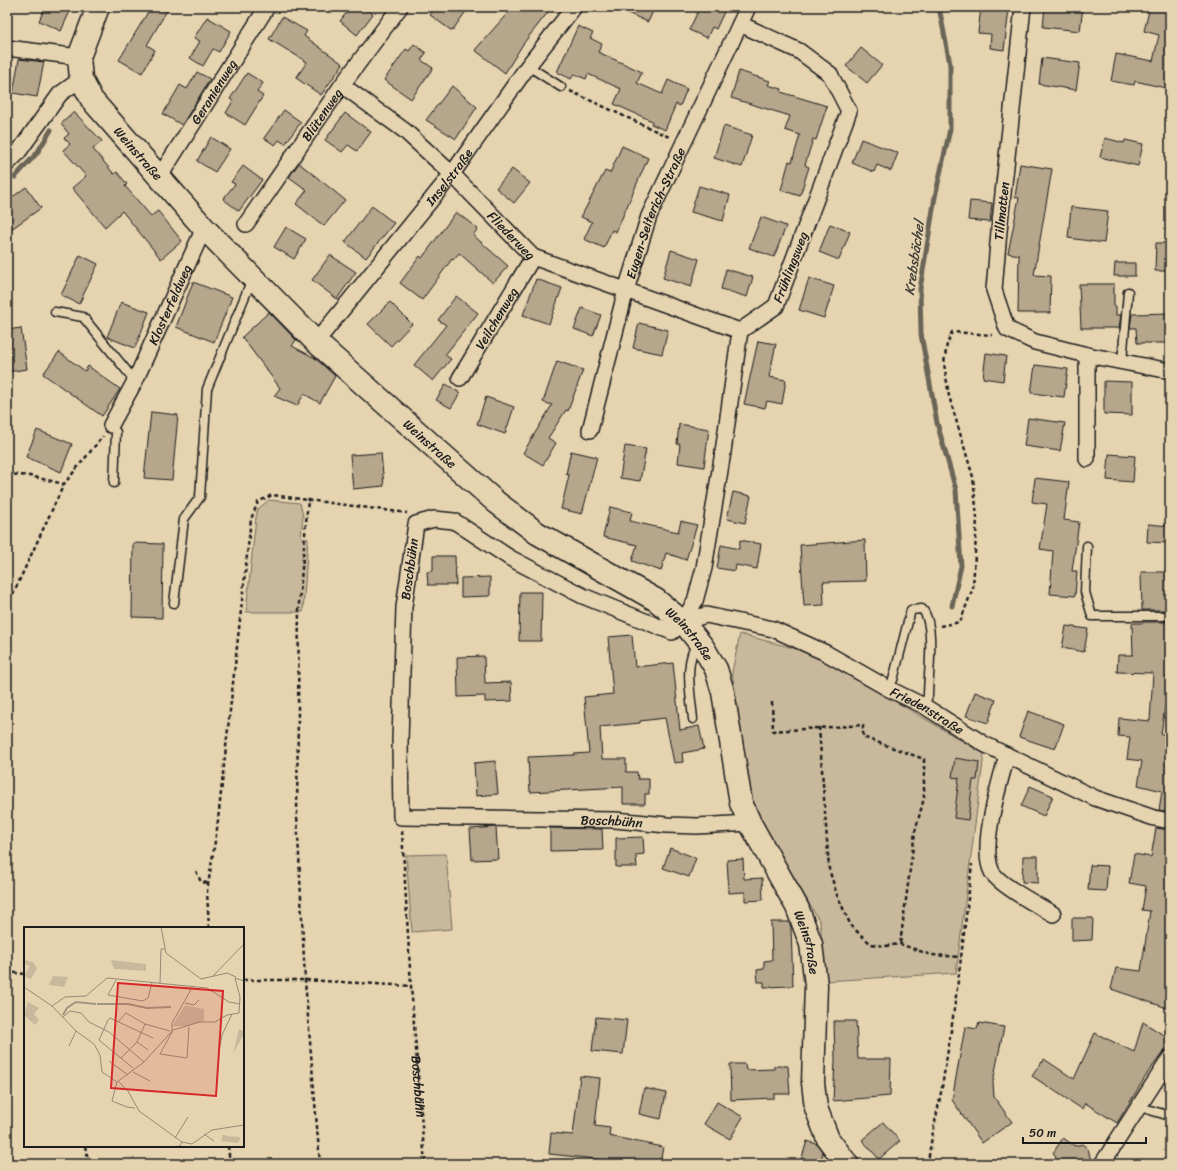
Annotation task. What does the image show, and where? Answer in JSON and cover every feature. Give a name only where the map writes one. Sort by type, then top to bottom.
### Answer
[{"type":"main road","name":"Weinstraße","points":[[98,7],[79,57],[81,79],[92,100],[204,228],[252,279],[316,342],[496,502],[537,533],[656,600],[683,622],[699,641],[716,669],[723,692],[741,802],[750,824],[797,907],[811,944],[816,985],[813,1083],[816,1108],[828,1138],[847,1164]]},
{"type":"street","name":"Geranienweg","points":[[160,176],[267,7]]},
{"type":"street","name":"Blütenweg","points":[[246,224],[342,85],[400,7]]},
{"type":"street","name":"Inselstraße","points":[[316,342],[452,174],[528,66],[574,7]]},
{"type":"street","name":"Eugen-Seiterich-Straße","points":[[590,430],[626,290],[649,216],[682,143],[748,7]]},
{"type":"street","name":"Tillmatten","points":[[1007,328],[994,290],[1000,216],[1023,7]]},
{"type":"street","name":"Frühlingsweg","points":[[740,24],[799,51],[830,74],[849,111],[776,306],[740,330]]},
{"type":"street","points":[[7,48],[79,57]]},
{"type":"street","points":[[7,164],[17,154],[60,94],[81,79]]},
{"type":"street","name":"Fliederweg","points":[[342,85],[405,130],[452,174],[533,257],[740,330]]},
{"type":"street","name":"Klosterfeldweg","points":[[111,425],[135,381],[204,228]]},
{"type":"street","name":"Veilchenweg","points":[[460,378],[533,257]]},
{"type":"street","points":[[1007,328],[1035,342],[1087,355],[1170,371]]},
{"type":"street","points":[[683,622],[695,601],[704,568],[723,452],[740,330]]},
{"type":"street","points":[[1087,355],[1087,459]]},
{"type":"street","name":"Boschbühn","points":[[683,622],[672,632],[583,596],[510,558],[454,521],[434,519],[416,524],[404,607],[400,741],[401,817],[615,820],[697,826],[750,824]]},
{"type":"street","name":"Friedenstraße","points":[[683,622],[706,615],[773,629],[826,653],[889,689],[924,706],[984,744],[1095,798],[1154,818],[1170,821]]},
{"type":"street","points":[[1007,755],[991,816],[988,859],[992,873],[1020,895],[1053,914]]},
{"type":"street","points":[[1102,1164],[1140,1107],[1170,1058]]},
{"type":"lane","points":[[528,66],[561,87]]},
{"type":"lane","points":[[174,603],[184,519],[200,498],[207,389],[252,279]]},
{"type":"lane","points":[[1122,362],[1128,292]]},
{"type":"lane","points":[[55,312],[83,317],[135,381]]},
{"type":"lane","points":[[111,425],[116,432],[114,483]]},
{"type":"lane","points":[[1087,546],[1085,592],[1092,616],[1170,616]]},
{"type":"lane","points":[[889,689],[893,680],[911,610],[922,609],[926,614],[930,626],[928,696],[924,706]]},
{"type":"lane","points":[[693,720],[690,666],[692,650],[699,641]]},
{"type":"lane","points":[[1140,1107],[1170,1116]]},
{"type":"path","points":[[561,87],[682,143]]},
{"type":"path","points":[[930,626],[943,626],[960,622],[973,588],[977,518],[973,477],[949,396],[944,363],[947,344],[952,332],[969,332],[987,335],[999,334],[1007,328]]},
{"type":"path","points":[[7,607],[11,595],[64,484],[111,425]]},
{"type":"path","points":[[7,474],[30,476],[64,484]]},
{"type":"path","points":[[209,927],[208,883],[217,829],[251,519],[258,502],[272,495],[407,513],[416,524]]},
{"type":"path","points":[[308,500],[300,603],[297,815],[305,980],[320,1164]]},
{"type":"path","points":[[7,594],[11,595]]},
{"type":"path","points":[[772,702],[773,731],[818,727],[863,726],[863,737],[924,759],[924,798],[915,832],[900,944]]},
{"type":"path","points":[[818,727],[829,869],[837,895],[850,926],[871,944],[885,946],[900,944],[931,955],[961,956]]},
{"type":"path","name":"Boschbühn","points":[[401,817],[411,986],[425,1164]]},
{"type":"path","points":[[928,1164],[944,1076],[973,859],[988,859]]},
{"type":"path","points":[[196,870],[201,882],[208,883]]},
{"type":"path","points":[[7,972],[24,974]]},
{"type":"path","points":[[244,980],[305,980],[411,986]]},
{"type":"path","points":[[85,1147],[89,1164]]},
{"type":"path","points":[[228,1147],[230,1164]]},
{"type":"shaded area","points":[[269,500],[300,503],[303,516],[301,537],[308,539],[303,612],[246,612],[256,517],[258,509]]},
{"type":"shaded area","points":[[740,634],[816,654],[984,754],[956,973],[825,981],[820,922],[756,813],[749,785],[732,672]]},
{"type":"shaded area","points":[[446,854],[452,929],[412,932],[406,855]]},
{"type":"building","points":[[45,7],[72,7],[61,31],[39,21]]},
{"type":"building","points":[[151,7],[169,7],[147,45],[155,50],[142,73],[119,60]]},
{"type":"building","points":[[351,7],[364,7],[373,14],[357,35],[340,21]]},
{"type":"building","points":[[436,7],[469,7],[452,31],[430,15]]},
{"type":"building","points":[[513,7],[552,7],[523,44],[505,73],[475,50]]},
{"type":"building","points":[[614,7],[655,7],[648,22]]},
{"type":"building","points":[[700,7],[714,7],[724,12],[716,29],[712,27],[707,38],[689,30]]},
{"type":"building","points":[[981,7],[1009,9],[1004,50],[990,48],[991,34],[978,33]]},
{"type":"building","points":[[1045,7],[1083,7],[1080,31],[1043,27]]},
{"type":"building","points":[[1150,7],[1170,11],[1170,89],[1135,81],[1134,85],[1111,81],[1116,54],[1153,61],[1159,35],[1144,31]]},
{"type":"building","points":[[207,17],[231,31],[219,52],[213,49],[203,66],[190,58],[200,41],[194,38]]},
{"type":"building","points":[[282,17],[307,31],[304,36],[343,64],[321,95],[296,78],[307,62],[269,39]]},
{"type":"building","points":[[578,26],[593,33],[590,38],[602,44],[598,52],[642,72],[637,83],[662,94],[668,80],[687,89],[680,106],[676,104],[665,130],[651,124],[652,121],[614,104],[621,89],[588,74],[586,79],[574,74],[571,79],[557,72]]},
{"type":"building","points":[[414,44],[426,53],[421,60],[433,68],[411,99],[384,80],[406,49],[409,51]]},
{"type":"building","points":[[861,48],[882,65],[867,83],[846,66]]},
{"type":"building","points":[[1042,58],[1080,63],[1076,90],[1039,84]]},
{"type":"building","points":[[19,59],[44,62],[37,97],[13,93]]},
{"type":"building","points":[[739,71],[770,81],[768,85],[782,89],[781,92],[827,106],[816,140],[813,139],[805,165],[809,167],[800,196],[781,190],[789,161],[792,162],[800,135],[785,130],[790,116],[731,98]]},
{"type":"building","points":[[197,72],[210,79],[182,125],[163,114],[180,85],[187,89]]},
{"type":"building","points":[[247,73],[263,83],[257,92],[263,96],[245,125],[226,113],[233,101],[230,99]]},
{"type":"building","points":[[452,86],[477,107],[456,139],[426,120]]},
{"type":"building","points":[[284,110],[301,122],[285,144],[279,140],[275,145],[264,138]]},
{"type":"building","points":[[74,112],[102,141],[93,149],[114,174],[117,172],[127,184],[125,186],[151,216],[158,211],[182,241],[161,259],[122,211],[105,227],[72,188],[86,176],[63,150],[70,144],[64,138],[69,134],[61,124]]},
{"type":"building","points":[[345,113],[371,132],[357,151],[348,145],[342,152],[325,140]]},
{"type":"building","points":[[724,126],[752,135],[742,167],[714,158]]},
{"type":"building","points":[[211,137],[230,149],[215,172],[197,161]]},
{"type":"building","points":[[1105,138],[1124,143],[1125,140],[1143,144],[1138,166],[1100,157]]},
{"type":"building","points":[[861,139],[898,153],[891,171],[877,165],[874,172],[852,163]]},
{"type":"building","points":[[622,146],[648,158],[616,232],[612,230],[604,248],[584,239],[592,222],[581,217],[605,171],[610,173]]},
{"type":"building","points":[[299,163],[345,200],[324,226],[296,204],[307,190],[289,177]]},
{"type":"building","points":[[1020,164],[1052,169],[1034,275],[1051,276],[1050,313],[1018,313],[1019,255],[1008,253],[1019,198],[1015,197]]},
{"type":"building","points":[[243,166],[262,180],[239,211],[223,199],[235,184],[231,182]]},
{"type":"building","points":[[512,169],[530,183],[514,203],[496,188]]},
{"type":"building","points":[[699,186],[730,195],[723,221],[691,212]]},
{"type":"building","points":[[26,187],[41,208],[7,232],[7,201]]},
{"type":"building","points":[[970,201],[992,203],[990,222],[968,220]]},
{"type":"building","points":[[372,206],[394,223],[366,258],[345,242]]},
{"type":"building","points":[[1071,207],[1108,211],[1104,243],[1068,238]]},
{"type":"building","points":[[456,212],[478,229],[473,235],[508,266],[493,283],[459,253],[453,260],[452,259],[422,300],[400,283],[420,256],[422,258]]},
{"type":"building","points":[[761,217],[786,226],[774,257],[749,248]]},
{"type":"building","points":[[830,224],[850,232],[839,260],[819,252]]},
{"type":"building","points":[[286,227],[306,239],[294,259],[274,247]]},
{"type":"building","points":[[1156,243],[1170,243],[1170,271],[1155,271]]},
{"type":"building","points":[[671,250],[699,259],[691,287],[663,278]]},
{"type":"building","points":[[80,255],[98,264],[79,304],[61,295]]},
{"type":"building","points":[[330,255],[356,272],[337,299],[312,280]]},
{"type":"building","points":[[1115,263],[1135,263],[1135,276],[1114,276]]},
{"type":"building","points":[[726,269],[753,277],[747,297],[721,289]]},
{"type":"building","points":[[809,278],[834,286],[824,318],[799,310]]},
{"type":"building","points":[[536,279],[562,288],[549,324],[523,315]]},
{"type":"building","points":[[193,282],[232,297],[214,342],[176,327]]},
{"type":"building","points":[[1079,284],[1114,284],[1114,306],[1116,306],[1116,315],[1121,315],[1119,328],[1081,328]]},
{"type":"building","points":[[456,296],[478,313],[445,355],[451,359],[433,381],[414,365],[446,325],[438,320]]},
{"type":"building","points":[[121,302],[149,312],[135,348],[107,337]]},
{"type":"building","points":[[390,302],[412,324],[391,346],[368,324]]},
{"type":"building","points":[[582,308],[601,315],[593,336],[574,329]]},
{"type":"building","points":[[269,312],[296,340],[292,346],[315,358],[335,376],[320,403],[304,394],[297,406],[274,396],[280,388],[242,337]]},
{"type":"building","points":[[1170,313],[1170,343],[1137,343],[1136,328],[1130,328],[1132,314]]},
{"type":"building","points":[[639,323],[668,330],[662,354],[633,348]]},
{"type":"building","points":[[21,328],[27,369],[7,372],[7,330]]},
{"type":"building","points":[[758,341],[776,344],[769,377],[786,380],[782,404],[767,401],[765,408],[744,404]]},
{"type":"building","points":[[59,352],[85,371],[88,366],[120,389],[102,416],[43,374]]},
{"type":"building","points":[[986,353],[1006,356],[1003,381],[983,378]]},
{"type":"building","points":[[557,361],[583,370],[568,411],[566,410],[548,438],[556,443],[543,465],[523,453],[552,405],[543,402]]},
{"type":"building","points":[[1035,365],[1068,369],[1064,397],[1031,393]]},
{"type":"building","points":[[1104,381],[1132,382],[1132,415],[1104,414]]},
{"type":"building","points":[[446,384],[460,393],[451,408],[436,400]]},
{"type":"building","points":[[486,397],[514,407],[505,434],[477,424]]},
{"type":"building","points":[[151,412],[178,415],[172,480],[144,478]]},
{"type":"building","points":[[1028,418],[1065,423],[1060,451],[1024,446]]},
{"type":"building","points":[[679,424],[709,429],[704,467],[678,463],[680,444],[677,444]]},
{"type":"building","points":[[37,430],[72,444],[61,472],[26,457]]},
{"type":"building","points":[[625,446],[646,449],[640,481],[620,478]]},
{"type":"building","points":[[571,451],[597,457],[582,514],[561,509],[569,475],[566,474]]},
{"type":"building","points":[[381,453],[384,486],[353,489],[350,455]]},
{"type":"building","points":[[1109,454],[1135,456],[1133,482],[1107,480]]},
{"type":"building","points":[[1035,478],[1069,482],[1064,520],[1079,522],[1072,571],[1077,571],[1075,596],[1050,594],[1053,551],[1040,549],[1047,504],[1032,502]]},
{"type":"building","points":[[733,492],[751,496],[745,523],[727,519]]},
{"type":"building","points":[[610,507],[632,512],[630,521],[678,532],[681,521],[697,525],[686,560],[666,553],[661,571],[632,561],[637,545],[603,537]]},
{"type":"building","points":[[1148,524],[1170,526],[1170,543],[1147,542]]},
{"type":"building","points":[[740,540],[761,544],[757,569],[736,565],[735,571],[717,568],[721,545],[739,549]]},
{"type":"building","points":[[865,540],[866,581],[823,582],[824,605],[804,606],[800,545]]},
{"type":"building","points":[[133,543],[163,544],[162,618],[132,617]]},
{"type":"building","points":[[433,556],[455,556],[456,585],[428,585],[427,572],[433,571]]},
{"type":"building","points":[[1141,572],[1170,572],[1170,610],[1142,610]]},
{"type":"building","points":[[490,577],[490,596],[461,597],[461,578]]},
{"type":"building","points":[[520,592],[542,592],[541,641],[519,641]]},
{"type":"building","points":[[1170,622],[1170,708],[1165,707],[1161,734],[1170,734],[1170,812],[1159,810],[1162,791],[1138,785],[1142,761],[1127,759],[1130,737],[1118,736],[1119,718],[1150,721],[1153,673],[1117,672],[1118,655],[1133,655],[1132,623]]},
{"type":"building","points":[[1066,626],[1088,629],[1084,652],[1062,648]]},
{"type":"building","points":[[632,635],[635,667],[673,663],[680,730],[699,726],[704,749],[682,753],[683,762],[674,763],[665,718],[640,721],[640,723],[600,727],[602,759],[626,759],[626,772],[637,772],[638,779],[649,779],[649,794],[645,794],[645,804],[623,804],[623,787],[530,792],[528,757],[589,753],[584,697],[613,694],[608,637]]},
{"type":"building","points":[[484,656],[485,683],[511,682],[512,701],[485,702],[485,696],[458,697],[457,657]]},
{"type":"building","points":[[975,692],[996,700],[988,723],[966,716]]},
{"type":"building","points":[[1028,711],[1064,724],[1055,749],[1019,737]]},
{"type":"building","points":[[955,758],[979,762],[977,780],[973,780],[968,820],[954,818],[959,778],[952,777]]},
{"type":"building","points":[[495,761],[498,794],[476,796],[474,763]]},
{"type":"building","points":[[1030,786],[1053,796],[1044,816],[1021,806]]},
{"type":"building","points":[[496,827],[498,859],[472,860],[470,829]]},
{"type":"building","points":[[550,828],[602,829],[603,850],[550,851]]},
{"type":"building","points":[[1156,828],[1170,830],[1170,1009],[1111,989],[1116,968],[1141,971],[1150,911],[1142,910],[1146,886],[1129,883],[1134,854],[1151,857]]},
{"type":"building","points":[[643,837],[644,854],[636,855],[637,867],[616,867],[616,838]]},
{"type":"building","points":[[670,848],[696,858],[689,877],[663,868]]},
{"type":"building","points":[[1023,856],[1038,856],[1038,883],[1022,882]]},
{"type":"building","points":[[743,859],[744,879],[762,878],[763,900],[745,901],[745,892],[729,893],[727,860]]},
{"type":"building","points":[[1090,865],[1108,866],[1106,891],[1088,890]]},
{"type":"building","points":[[1072,918],[1093,918],[1092,940],[1072,941]]},
{"type":"building","points":[[771,922],[789,922],[791,927],[793,986],[764,987],[764,982],[758,982],[757,970],[764,969],[764,961],[772,960]]},
{"type":"building","points":[[596,1017],[627,1020],[623,1054],[592,1051]]},
{"type":"building","points":[[834,1021],[856,1021],[858,1059],[891,1059],[890,1096],[833,1101],[835,1060]]},
{"type":"building","points":[[1143,1022],[1170,1039],[1170,1043],[1149,1071],[1117,1123],[1085,1103],[1082,1109],[1032,1076],[1044,1059],[1074,1079],[1095,1033],[1134,1052]]},
{"type":"building","points":[[979,1023],[1004,1027],[993,1082],[994,1097],[1012,1122],[982,1143],[952,1100],[965,1027],[977,1029]]},
{"type":"building","points":[[730,1064],[745,1064],[746,1070],[774,1069],[774,1066],[788,1066],[790,1094],[774,1094],[774,1098],[731,1100]]},
{"type":"building","points":[[580,1076],[600,1078],[595,1126],[610,1128],[609,1136],[663,1147],[660,1164],[625,1164],[625,1162],[549,1154],[551,1133],[573,1135]]},
{"type":"building","points":[[644,1088],[666,1093],[661,1119],[639,1114]]},
{"type":"building","points":[[717,1102],[743,1117],[730,1139],[704,1124]]},
{"type":"building","points":[[883,1122],[900,1141],[879,1159],[862,1140]]},
{"type":"building","points":[[1063,1138],[1075,1146],[1082,1144],[1088,1149],[1092,1164],[1051,1164],[1056,1156],[1053,1153]]},
{"type":"building","points":[[807,1141],[817,1144],[823,1153],[820,1164],[800,1164]]},
{"type":"waterway","name":"Krebsbächel","points":[[939,7],[950,64],[950,129],[935,197],[920,289],[921,334],[937,423],[956,490],[961,566],[952,606]]},
{"type":"waterway","points":[[15,177],[37,153],[51,130]]}]
